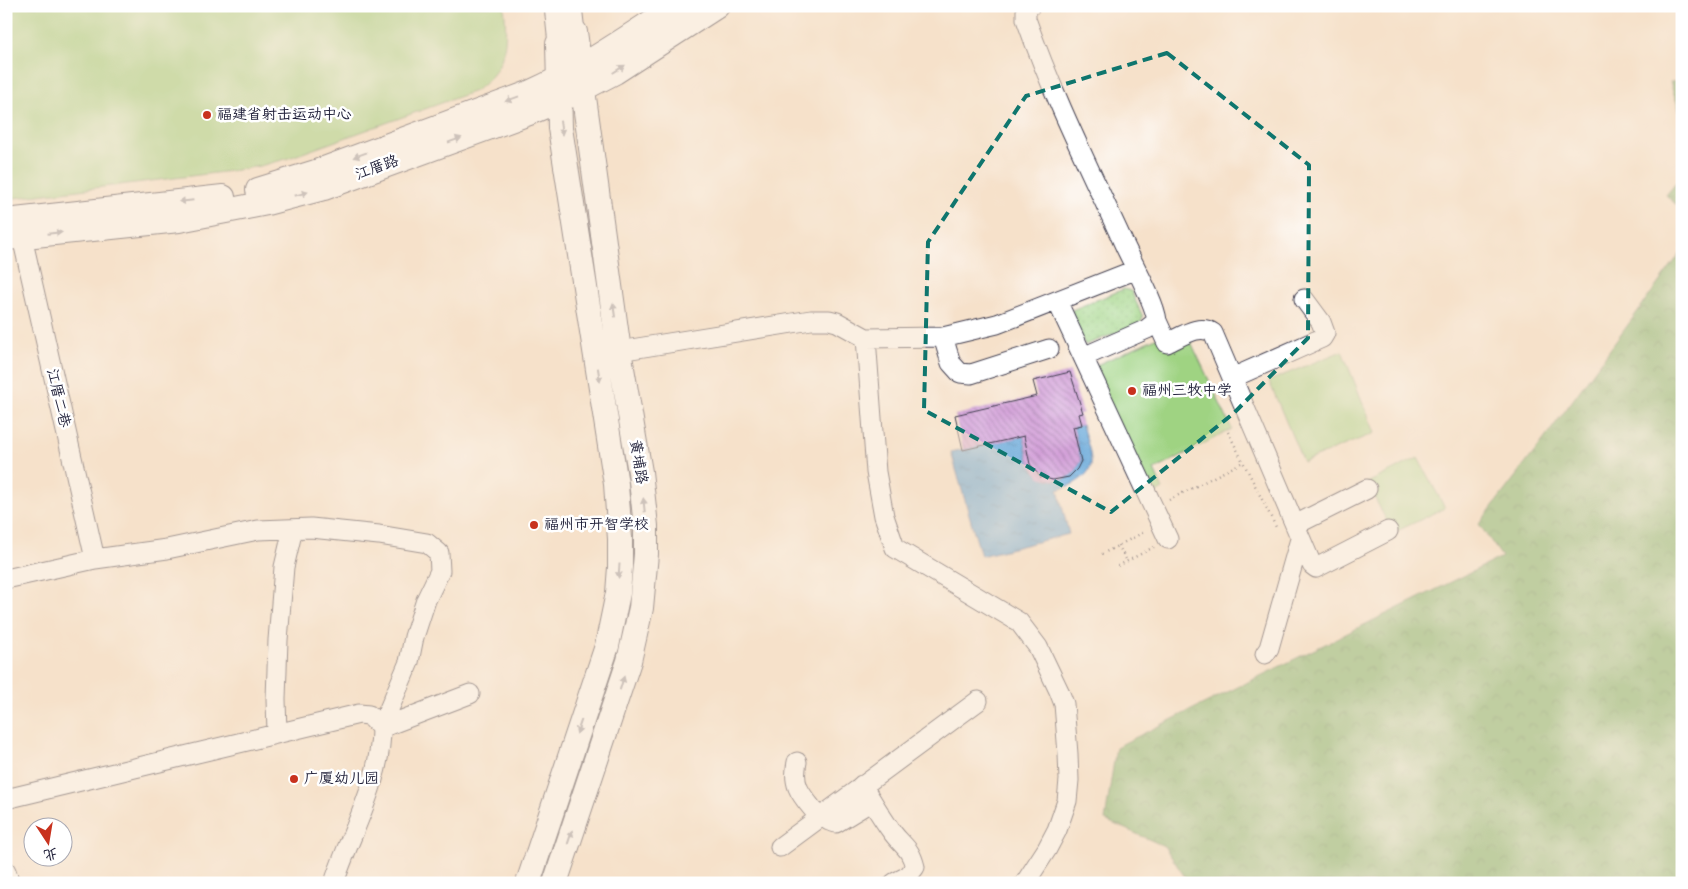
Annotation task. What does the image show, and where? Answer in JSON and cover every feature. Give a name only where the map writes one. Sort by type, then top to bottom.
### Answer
[{"type":"main road","name":"江厝路","points":[[11,232],[246,193],[270,187],[519,97],[558,90],[581,78],[676,6]]},
{"type":"main road","name":"江厝路","points":[[581,78],[615,72],[717,6]]},
{"type":"main road","name":"黄埔路","points":[[554,883],[621,686],[641,608],[646,526],[640,472],[619,351],[581,78],[567,38]]},
{"type":"main road","name":"黄埔路","points":[[528,883],[607,646],[618,593],[620,566],[616,484],[560,128],[558,90],[567,38]]},
{"type":"street","points":[[554,6],[567,38]]},
{"type":"street","points":[[567,38],[572,6]]},
{"type":"street","points":[[1030,6],[1026,12],[1026,19],[1062,108],[1156,312],[1157,321],[1168,343],[1200,328],[1207,329],[1213,333],[1312,565],[1316,568],[1388,531]]},
{"type":"street","name":"江厝二巷","points":[[11,232],[95,559]]},
{"type":"street","points":[[619,351],[811,320],[837,322],[866,338],[943,337],[997,324],[1135,270]]},
{"type":"street","points":[[1232,378],[1322,338],[1326,333],[1321,322],[1304,300]]},
{"type":"street","points":[[1057,301],[1161,524]]},
{"type":"street","points":[[1083,357],[1147,329],[1157,321]]},
{"type":"street","points":[[943,337],[950,363],[960,373],[971,374],[1049,349]]},
{"type":"street","points":[[866,338],[878,482],[884,516],[895,548],[1019,622],[1038,647],[1053,676],[1064,704],[1069,780],[1067,800],[1047,849],[1025,883]]},
{"type":"street","points":[[1265,654],[1269,648],[1298,536],[1367,489]]},
{"type":"street","points":[[277,733],[278,640],[284,567],[293,529]]},
{"type":"street","points":[[6,579],[95,559],[167,549],[258,530],[340,531],[408,539],[427,543],[439,553],[440,571],[426,600],[414,637],[409,662],[381,728],[381,748],[367,801],[334,883]]},
{"type":"street","points":[[381,728],[470,694]]},
{"type":"street","points":[[780,847],[821,815],[867,793],[978,701]]},
{"type":"street","points":[[6,799],[359,714],[369,715],[381,728]]},
{"type":"street","points":[[797,762],[794,779],[797,787],[821,815]]},
{"type":"street","points":[[867,793],[893,834],[905,845],[912,856],[915,867],[908,876],[894,883]]},
{"type":"street","points":[[6,871],[10,883]]},
{"type":"path","points":[[1228,432],[1280,536],[1298,536]]},
{"type":"path","points":[[1118,566],[1127,561],[1161,524],[1243,462]]},
{"type":"path","points":[[1102,554],[1161,524]]},
{"type":"path","points":[[1118,545],[1127,561]]},
{"type":"highlighted area","points":[[1167,53],[1309,165],[1308,338],[1234,413],[1111,512],[924,410],[928,242],[1026,96]]},
{"type":"green space","name":"福建省射击运动中心","points":[[6,6],[504,6],[506,31],[503,54],[494,74],[475,91],[286,159],[231,171],[6,199]]},
{"type":"green space","points":[[1682,81],[1682,118],[1670,82]]},
{"type":"green space","points":[[1682,176],[1682,210],[1666,195]]},
{"type":"green space","points":[[1682,251],[1682,883],[1189,883],[1164,846],[1105,820],[1116,747],[1502,557],[1479,524],[1542,442]]},
{"type":"green space","points":[[1124,289],[1131,291],[1143,317],[1140,324],[1085,345],[1069,313],[1072,310]]},
{"type":"green space","points":[[1158,337],[1190,340],[1232,429],[1154,470],[1163,489],[1153,495],[1090,368]]},
{"type":"green space","points":[[1342,351],[1375,433],[1303,462],[1269,381]]},
{"type":"green space","points":[[1418,458],[1445,508],[1393,533],[1367,483]]},
{"type":"water","points":[[1082,425],[1090,451],[1091,466],[1089,471],[1080,480],[1058,490],[1069,534],[981,556],[951,452],[1024,436],[1029,460],[1035,471],[1048,479],[1064,479],[1073,474],[1081,461],[1073,427]]},
{"type":"building","points":[[1070,372],[1083,413],[1079,414],[1082,425],[1073,427],[1081,461],[1077,469],[1069,477],[1053,480],[1040,477],[1030,464],[1024,436],[963,450],[955,415],[1037,396],[1033,381]]},
{"type":"place","name":"福建省射击运动中心","points":[[207,115]]},
{"type":"place","name":"福州三牧中学","points":[[1132,391]]},
{"type":"place","name":"福州市开智学校","points":[[534,525]]},
{"type":"place","name":"广厦幼儿园","points":[[294,779]]}]
